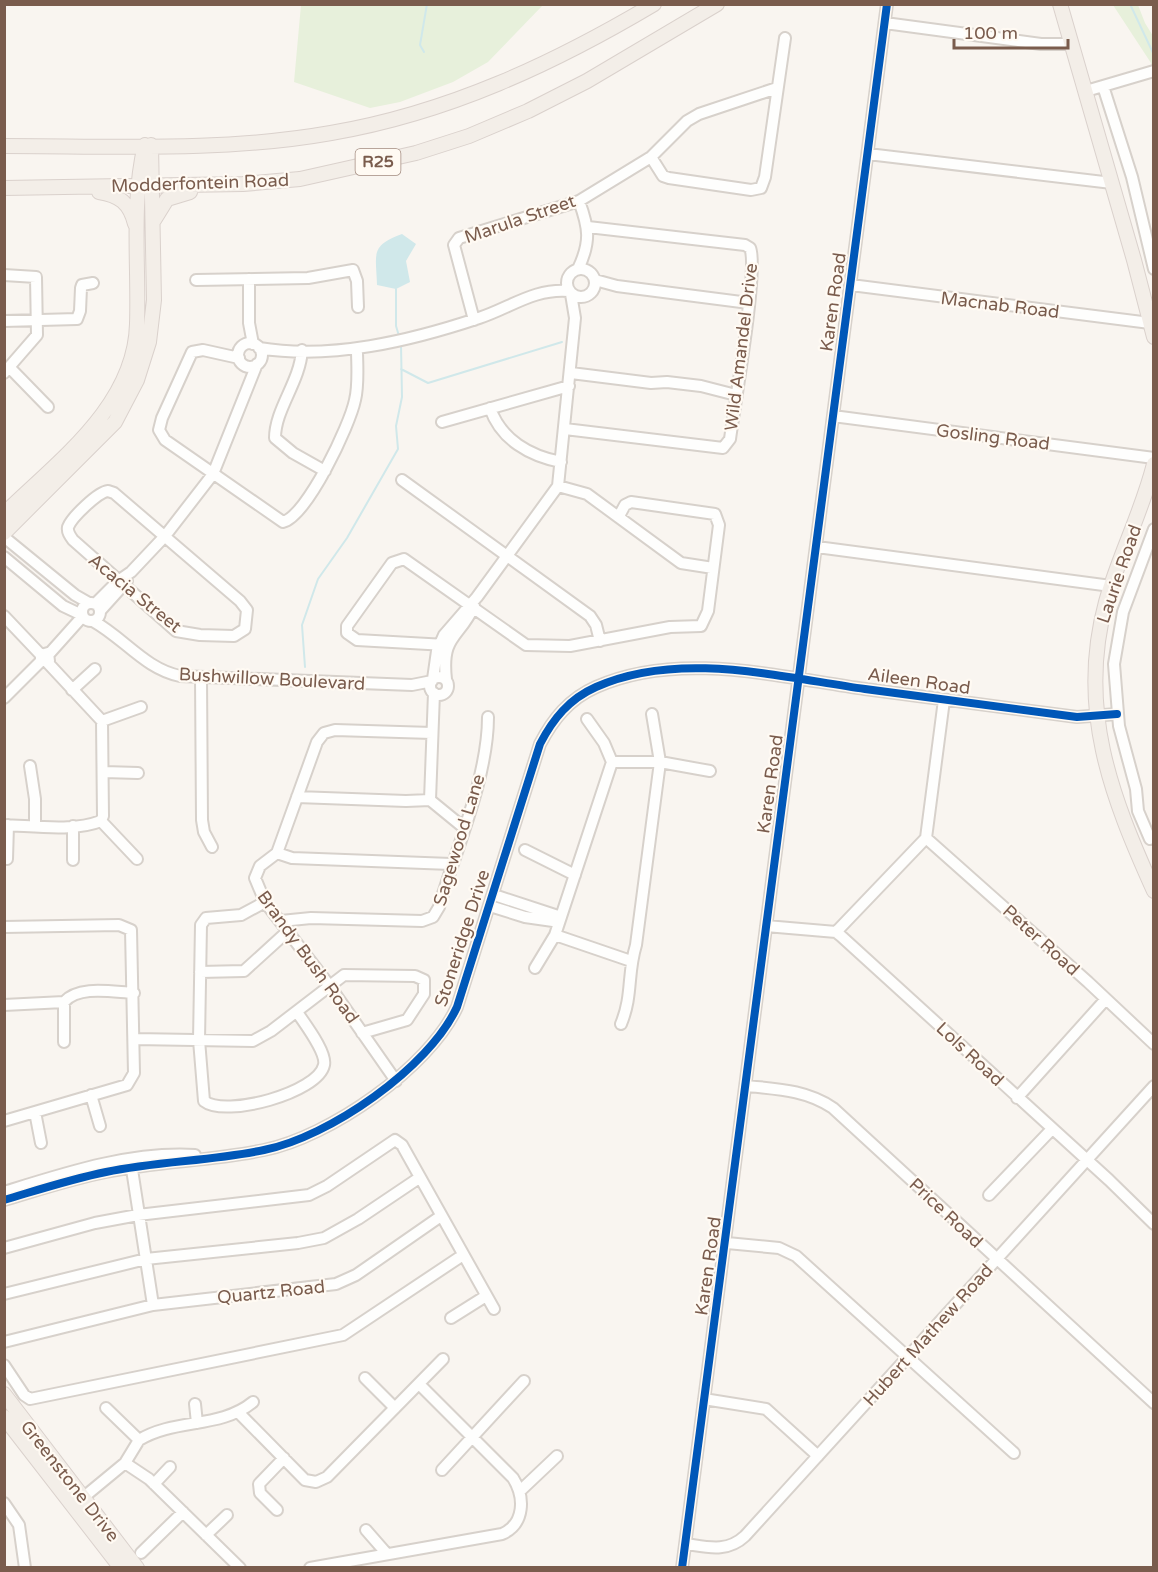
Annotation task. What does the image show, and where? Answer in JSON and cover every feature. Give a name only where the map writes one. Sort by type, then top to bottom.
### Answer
[{"type":"main road","name":"R25","points":[[4,146],[148,146],[282,140],[387,122],[505,83],[567,54],[654,4]]},
{"type":"main road","name":"Modderfontein Road","points":[[4,188],[243,184],[300,178],[354,168],[470,136],[528,111],[587,81],[717,4]]},
{"type":"main road","points":[[1060,4],[1154,337]]},
{"type":"main road","points":[[4,514],[89,431],[117,393],[133,353],[137,326],[138,240],[148,146]]},
{"type":"main road","points":[[153,223],[162,204],[173,195],[243,184]]},
{"type":"main road","points":[[4,533],[115,422],[127,401],[144,360],[153,320],[155,274],[153,223],[145,186]]},
{"type":"main road","points":[[4,188],[92,191],[117,196],[131,211],[138,240]]},
{"type":"main road","name":"Laurie Road","points":[[1152,882],[1110,783],[1096,717],[1094,687],[1098,638],[1111,586],[1140,513],[1154,464]]},
{"type":"main road","name":"Greenstone Drive","points":[[4,1394],[121,1568]]},
{"type":"main road","name":"Greenstone Drive","points":[[4,1418],[137,1568]]},
{"type":"street","name":"Karen Road","points":[[682,1568],[727,1243],[766,926],[887,4]]},
{"type":"street","points":[[885,23],[1041,44],[1072,44]]},
{"type":"street","points":[[651,158],[663,176],[669,178],[751,190],[761,188],[765,177],[785,38]]},
{"type":"street","points":[[1086,91],[1150,73]]},
{"type":"street","points":[[1103,86],[1132,177],[1154,269]]},
{"type":"street","name":"Marula Street","points":[[474,320],[455,242],[466,236],[579,201],[651,158],[687,121],[699,114],[777,88]]},
{"type":"street","points":[[868,154],[1112,183]]},
{"type":"street","points":[[357,349],[355,403],[325,471],[295,516],[283,522],[165,440],[159,430],[159,424],[192,352],[203,350],[250,354],[357,349],[474,320],[495,313],[526,296],[551,289],[578,269],[585,254],[588,227],[579,201]]},
{"type":"street","name":"Wild Amandel Drive","points":[[565,429],[723,448],[730,439],[753,260],[750,248],[745,245],[588,227]]},
{"type":"street","points":[[575,318],[593,280],[585,254]]},
{"type":"street","points":[[1134,260],[1151,256]]},
{"type":"street","points":[[578,269],[593,280],[618,286],[748,303]]},
{"type":"street","points":[[196,280],[308,278],[354,270],[357,281],[358,307]]},
{"type":"street","points":[[4,275],[36,277],[38,320],[35,341],[7,370],[48,407]]},
{"type":"street","points":[[430,800],[434,688],[443,644],[558,486],[575,318],[568,278]]},
{"type":"street","points":[[4,698],[68,633],[121,584],[165,536],[213,474],[245,386],[250,354],[249,279]]},
{"type":"street","points":[[4,321],[77,319],[80,311],[81,288],[93,283]]},
{"type":"street","name":"Macnab Road","points":[[851,285],[1150,322]]},
{"type":"street","points":[[551,289],[584,297]]},
{"type":"street","points":[[302,350],[301,367],[277,424],[275,438],[293,453],[325,471]]},
{"type":"street","points":[[571,373],[651,383],[668,382],[701,386],[736,395]]},
{"type":"street","points":[[442,422],[569,386]]},
{"type":"street","points":[[490,408],[497,426],[524,449],[534,456],[561,462]]},
{"type":"street","name":"Gosling Road","points":[[833,416],[1154,458]]},
{"type":"street","points":[[402,480],[590,616],[596,626],[600,641]]},
{"type":"street","points":[[558,486],[587,494],[681,563],[713,568]]},
{"type":"street","name":"Acacia Street","points":[[102,492],[114,493],[165,536],[245,606],[247,610],[245,628],[234,636],[184,634],[176,631],[69,535],[69,525],[102,492]]},
{"type":"street","points":[[443,644],[357,640],[347,633],[347,626],[392,563],[400,559],[408,561],[526,645],[570,646],[670,627],[701,626],[706,618],[719,525],[715,514],[631,502],[625,505],[618,516]]},
{"type":"street","points":[[1150,839],[1137,811],[1136,789],[1117,714],[1114,664],[1119,625],[1154,529]]},
{"type":"street","name":"Bushwillow Boulevard","points":[[4,537],[75,595],[111,632],[164,673],[201,677],[412,684],[434,688],[438,677],[446,679]]},
{"type":"street","points":[[817,547],[1111,586]]},
{"type":"street","name":"Bushwillow Boulevard","points":[[4,558],[63,606],[92,613]]},
{"type":"street","points":[[63,606],[68,633]]},
{"type":"street","points":[[4,616],[102,721],[104,810],[101,821]]},
{"type":"street","points":[[434,688],[448,688],[443,644]]},
{"type":"street","points":[[72,690],[94,669]]},
{"type":"street","name":"Stoneridge Drive","points":[[4,1192],[59,1175],[181,1155],[222,1157],[264,1150],[300,1139],[396,1081],[435,1044],[454,1014],[492,901],[540,744],[550,724],[563,709],[596,687],[641,674],[691,669],[738,672]]},
{"type":"street","name":"Aileen Road","points":[[738,672],[1077,717],[1117,714]]},
{"type":"street","points":[[201,677],[202,820],[204,832],[212,848]]},
{"type":"street","points":[[766,926],[836,932],[926,838],[944,700]]},
{"type":"street","points":[[102,721],[141,706]]},
{"type":"street","points":[[621,1024],[630,999],[631,961],[636,945],[660,762],[652,714]]},
{"type":"street","name":"Sagewood Lane","points":[[281,921],[311,918],[428,920],[437,911],[481,770],[487,741],[488,717]]},
{"type":"street","points":[[535,969],[555,935],[612,762],[604,743],[587,719]]},
{"type":"street","name":"Brandy Bush Road","points":[[396,1081],[329,985],[265,902],[257,887],[256,874],[260,866],[277,853],[317,742],[328,731],[432,733]]},
{"type":"street","points":[[612,762],[660,762],[710,771]]},
{"type":"street","points":[[30,766],[35,799],[35,825]]},
{"type":"street","points":[[104,772],[138,773]]},
{"type":"street","points":[[297,797],[430,800],[463,827]]},
{"type":"street","points":[[7,859],[6,825],[73,826],[101,821]]},
{"type":"street","points":[[101,821],[137,859]]},
{"type":"street","points":[[73,826],[73,860]]},
{"type":"street","name":"Peter Road","points":[[926,838],[1154,1044]]},
{"type":"street","points":[[525,850],[575,875]]},
{"type":"street","points":[[277,853],[292,858],[451,864]]},
{"type":"street","points":[[492,901],[525,917],[560,920]]},
{"type":"street","points":[[265,902],[245,914],[212,916],[203,921],[199,930],[199,1040],[202,1096],[207,1104],[220,1108],[275,1099],[314,1078],[324,1065],[321,1051],[297,1012]]},
{"type":"street","points":[[4,927],[127,926],[132,936],[135,1040],[134,1073],[131,1081],[4,1121]]},
{"type":"street","points":[[200,972],[244,971],[288,931]]},
{"type":"street","name":"Lols Road","points":[[836,932],[1154,1224]]},
{"type":"street","points":[[555,935],[631,961]]},
{"type":"street","points":[[135,1040],[253,1041],[297,1012],[329,985],[347,974],[415,976],[424,980],[426,991],[409,1017],[365,1037]]},
{"type":"street","points":[[4,1005],[64,1002],[79,992],[134,993]]},
{"type":"street","points":[[1017,1098],[1106,999]]},
{"type":"street","points":[[64,1002],[64,1042]]},
{"type":"street","name":"Price Road","points":[[747,1086],[803,1093],[824,1102],[1154,1403]]},
{"type":"street","name":"Hubert Mathew Road","points":[[686,1544],[723,1547],[739,1542],[1154,1086]]},
{"type":"street","points":[[91,1095],[100,1126]]},
{"type":"street","points":[[35,1112],[41,1143]]},
{"type":"street","points":[[989,1195],[1052,1129]]},
{"type":"street","points":[[4,1248],[85,1226],[138,1215],[309,1195],[327,1186],[390,1142],[400,1142],[494,1310]]},
{"type":"street","points":[[131,1164],[153,1305]]},
{"type":"street","name":"Stoneridge Drive","points":[[4,1200],[131,1164]]},
{"type":"street","points":[[4,1294],[146,1259],[324,1238],[341,1230],[420,1178]]},
{"type":"street","name":"Quartz Road","points":[[4,1342],[153,1305],[336,1284],[356,1275],[441,1216]]},
{"type":"street","points":[[727,1243],[779,1248],[796,1256],[1014,1453]]},
{"type":"street","points":[[4,1365],[24,1395],[30,1399],[343,1335],[463,1255]]},
{"type":"street","points":[[451,1318],[486,1296]]},
{"type":"street","points":[[239,1413],[305,1480],[323,1480],[443,1359]]},
{"type":"street","points":[[364,1378],[395,1408]]},
{"type":"street","points":[[442,1470],[524,1381]]},
{"type":"street","points":[[310,1568],[509,1531],[520,1513],[520,1491],[513,1478],[419,1384]]},
{"type":"street","points":[[705,1399],[766,1409],[818,1456]]},
{"type":"street","points":[[78,1502],[125,1463],[139,1440],[158,1430],[239,1413],[253,1402]]},
{"type":"street","points":[[195,1404],[197,1423]]},
{"type":"street","points":[[106,1408],[139,1440]]},
{"type":"street","points":[[520,1491],[557,1456]]},
{"type":"street","points":[[277,1510],[260,1493],[259,1484],[284,1458]]},
{"type":"street","points":[[125,1463],[154,1484],[240,1568]]},
{"type":"street","points":[[154,1484],[170,1467]]},
{"type":"street","points":[[4,1503],[19,1525],[25,1568]]},
{"type":"street","points":[[141,1553],[183,1512]]},
{"type":"street","points":[[206,1535],[227,1515]]},
{"type":"street","points":[[366,1530],[387,1554]]},
{"type":"green space","points":[[301,4],[543,5],[488,62],[453,82],[400,102],[370,108],[294,82]]},
{"type":"green space","points":[[1113,5],[1138,5],[1153,36],[1153,95],[1151,63]]},
{"type":"water","points":[[402,234],[416,244],[406,261],[410,282],[396,289],[377,285],[377,252],[384,243]]},
{"type":"waterway","points":[[424,52],[420,45],[427,4]]},
{"type":"waterway","points":[[1130,4],[1154,55]]},
{"type":"waterway","points":[[396,289],[396,326],[399,336]]},
{"type":"waterway","points":[[401,369],[428,383],[562,342]]},
{"type":"waterway","points":[[305,667],[302,625],[318,579],[347,538],[398,449],[396,426],[402,397],[401,345]]},
{"type":"cycle path","points":[[682,1568],[887,4]]},
{"type":"cycle path","points":[[4,1200],[106,1172],[145,1165],[244,1154],[290,1143],[346,1115],[401,1076],[443,1030],[457,1007],[540,744],[550,726],[563,711],[578,697],[596,687],[628,676],[661,670],[695,668],[764,673],[1077,717],[1117,714]]}]
